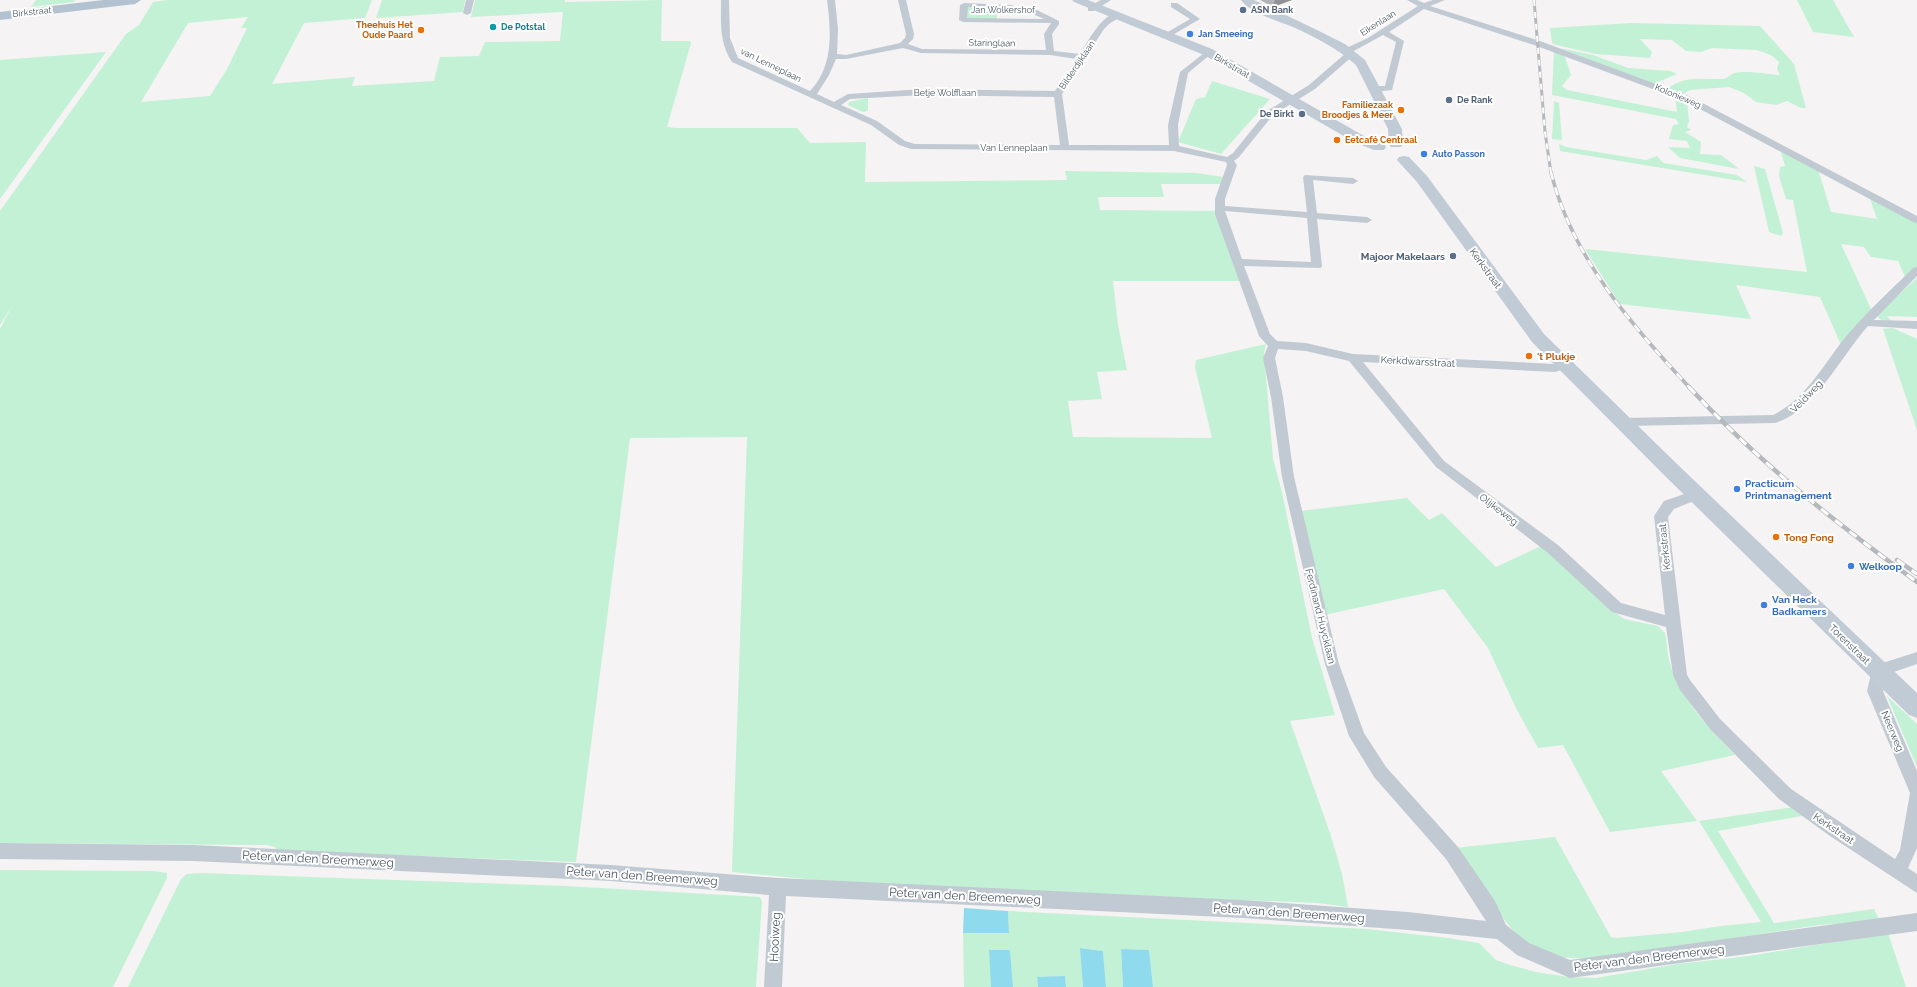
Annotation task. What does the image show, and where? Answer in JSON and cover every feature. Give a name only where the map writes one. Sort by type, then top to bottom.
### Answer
[{"type":"main road","name":"Birkstraat","points":[[0,16],[135,0]]},
{"type":"main road","name":"Birkstraat","points":[[1078,0],[1093,8],[1117,15],[1208,52],[1389,156]]},
{"type":"main road","points":[[1247,0],[1257,7],[1349,53],[1361,63],[1395,129],[1396,144]]},
{"type":"main road","points":[[1388,144],[1396,144],[1410,151],[1410,157],[1389,156],[1388,144]]},
{"type":"main road","name":"Kerkstraat","points":[[1389,156],[1426,185],[1538,338],[1696,495]]},
{"type":"main road","name":"Torenstraat","points":[[1696,495],[1917,708]]},
{"type":"street","points":[[467,13],[470,0]]},
{"type":"street","name":"van Lenneplaan","points":[[725,0],[725,42],[728,51],[735,60],[811,95]]},
{"type":"street","points":[[811,95],[820,86],[833,56],[836,42],[831,0]]},
{"type":"street","points":[[833,56],[846,57],[903,45],[909,39],[910,34],[902,0]]},
{"type":"street","points":[[1093,8],[1107,0]]},
{"type":"street","name":"Kolonieweg","points":[[1411,0],[1431,10],[1537,43],[1688,99],[1917,220]]},
{"type":"street","name":"Eikenlaan","points":[[1290,99],[1312,87],[1349,53],[1423,6],[1441,0]]},
{"type":"street","name":"Jan Wolkershof","points":[[964,5],[1011,6],[1022,11],[1035,11],[1055,21],[964,20],[964,5]]},
{"type":"street","points":[[1169,35],[1196,19],[1174,5]]},
{"type":"street","name":"Bilderdijklaan","points":[[1065,148],[1058,94],[1106,22],[1117,15]]},
{"type":"street","points":[[1050,53],[1048,34],[1055,24],[1055,21]]},
{"type":"street","points":[[1374,89],[1389,88],[1400,41],[1383,32]]},
{"type":"street","name":"Staringlaan","points":[[903,45],[921,51],[1050,53],[1083,57]]},
{"type":"street","points":[[1174,148],[1173,125],[1182,75],[1208,52]]},
{"type":"street","name":"Betje Wolfflaan","points":[[834,104],[848,97],[923,92],[1058,94]]},
{"type":"street","name":"Van Lenneplaan","points":[[811,95],[874,123],[902,143],[914,147],[1174,148],[1229,160]]},
{"type":"street","points":[[1274,345],[1265,336],[1236,262],[1219,208],[1232,166],[1229,160],[1236,155],[1270,113],[1290,99]]},
{"type":"street","points":[[1236,262],[1317,266],[1308,177],[1353,181]]},
{"type":"street","points":[[1219,208],[1367,220]]},
{"type":"street","name":"Veldweg","points":[[1623,422],[1775,419],[1788,414],[1821,381],[1852,336],[1917,270]]},
{"type":"street","points":[[1867,322],[1879,324],[1917,325]]},
{"type":"street","name":"Kerkdwarsstraat","points":[[1274,345],[1306,347],[1353,358],[1555,368],[1564,365]]},
{"type":"street","name":"Ferdinand Huycklaan","points":[[1274,345],[1269,358],[1277,396],[1288,476],[1332,664],[1357,736],[1380,772],[1452,853],[1489,907],[1500,931]]},
{"type":"street","name":"Olijkeweg","points":[[1353,358],[1440,464],[1552,549],[1617,608],[1672,623]]},
{"type":"street","name":"Kerkstraat","points":[[1696,495],[1669,505],[1661,516],[1672,623],[1680,675],[1685,685],[1715,724],[1785,794],[1917,884]]},
{"type":"street","points":[[1878,671],[1917,658]]},
{"type":"street","name":"Neerweg","points":[[1878,671],[1875,691],[1917,790]]},
{"type":"street","points":[[1898,870],[1908,852],[1917,797]]},
{"type":"street","name":"Peter van den Breemerweg","points":[[0,851],[201,854],[611,873],[778,887],[1243,909],[1408,920],[1500,931],[1523,949],[1570,969],[1917,922]]},
{"type":"street","name":"Hooiweg","points":[[772,987],[778,887]]},
{"type":"green space","points":[[36,0],[75,0],[74,2],[31,7]]},
{"type":"green space","points":[[168,0],[372,0],[365,18],[304,23],[272,84],[355,77],[352,86],[434,81],[440,57],[479,56],[485,42],[560,41],[563,12],[471,17],[475,0],[565,0],[565,2],[662,0],[661,41],[690,41],[691,43],[667,127],[797,128],[810,143],[866,142],[865,182],[1067,180],[1065,171],[1196,173],[1223,177],[1224,184],[1161,184],[1164,197],[1098,197],[1100,210],[1218,211],[1243,281],[1113,281],[1118,325],[1127,370],[1097,372],[1102,399],[1068,401],[1073,437],[1212,438],[1195,367],[1196,360],[1266,344],[1264,353],[1273,459],[1282,492],[1312,638],[1335,715],[1290,721],[1330,833],[1342,874],[1348,907],[1317,903],[858,884],[732,872],[747,437],[630,438],[576,862],[277,851],[275,847],[267,845],[0,843],[0,329],[12,306],[0,325],[0,211],[126,34],[139,25],[153,2]],"holes":[[[248,17],[241,28],[247,28],[227,69],[210,96],[141,102],[188,23]]]},
{"type":"green space","points":[[382,0],[465,0],[463,12],[376,18]]},
{"type":"green space","points":[[1797,0],[1833,0],[1854,37],[1813,32]]},
{"type":"green space","points":[[966,6],[997,6],[997,20],[966,19]]},
{"type":"green space","points":[[1632,23],[1760,26],[1794,64],[1806,108],[1801,108],[1787,101],[1776,105],[1756,102],[1744,93],[1729,87],[1690,90],[1681,95],[1666,89],[1681,81],[1694,79],[1723,79],[1739,72],[1780,75],[1777,69],[1779,62],[1771,55],[1757,50],[1712,48],[1701,52],[1686,51],[1672,40],[1640,39],[1652,52],[1650,58],[1596,54],[1552,43],[1550,28]]},
{"type":"green space","points":[[1560,48],[1593,55],[1628,68],[1670,71],[1677,74],[1653,84]]},
{"type":"green space","points":[[1554,50],[1564,54],[1571,75],[1562,86],[1567,90],[1677,112],[1675,96],[1687,101],[1689,121],[1687,127],[1691,130],[1685,132],[1701,142],[1700,154],[1721,155],[1739,169],[1680,158],[1668,147],[1690,148],[1687,141],[1669,139],[1673,125],[1679,124],[1676,119],[1552,95]]},
{"type":"green space","points":[[106,52],[0,199],[0,60]]},
{"type":"green space","points":[[1212,81],[1270,99],[1221,154],[1178,142],[1196,99],[1205,97]]},
{"type":"green space","points":[[868,98],[868,111],[863,112],[848,105],[849,102]]},
{"type":"green space","points":[[1554,101],[1559,103],[1562,140],[1552,139]]},
{"type":"green space","points":[[1559,144],[1566,147],[1646,160],[1657,156],[1663,163],[1737,175],[1747,182],[1560,151]]},
{"type":"green space","points":[[1780,149],[1818,169],[1831,212],[1877,219],[1869,196],[1917,222],[1917,267],[1906,279],[1898,261],[1871,257],[1864,247],[1841,244],[1872,311],[1841,345],[1820,297],[1736,285],[1751,319],[1620,304],[1585,249],[1807,272],[1793,200],[1786,199],[1779,176],[1780,167],[1785,166]]},
{"type":"green space","points":[[1754,166],[1765,169],[1783,233],[1781,236],[1769,232]]},
{"type":"green space","points":[[1917,278],[1917,317],[1887,316],[1892,322],[1879,319],[1877,315]]},
{"type":"green space","points":[[1893,328],[1917,339],[1917,430],[1883,329]]},
{"type":"green space","points":[[1407,498],[1429,520],[1442,513],[1496,567],[1541,546],[1613,611],[1624,619],[1658,626],[1665,633],[1669,660],[1687,700],[1705,723],[1735,755],[1661,771],[1697,821],[1610,832],[1563,745],[1538,748],[1516,708],[1488,648],[1444,589],[1324,615],[1301,511]]},
{"type":"green space","points":[[1887,696],[1917,724],[1917,767]]},
{"type":"green space","points":[[1794,807],[1807,815],[1718,831],[1774,923],[1874,909],[1880,921],[1819,925],[1602,958],[1560,957],[1536,950],[1516,934],[1504,920],[1455,848],[1555,837],[1611,937],[1616,938],[1682,932],[1761,922],[1699,821]]},
{"type":"green space","points":[[0,870],[153,871],[167,873],[167,878],[113,987],[0,987]]},
{"type":"green space","points":[[201,873],[565,886],[760,897],[762,902],[756,987],[128,987],[181,879],[187,874]]},
{"type":"green space","points":[[1008,911],[1367,929],[1448,938],[1479,943],[1496,960],[1510,965],[1536,972],[1568,977],[1596,978],[1677,964],[1749,956],[1888,933],[1906,987],[1153,987],[1149,950],[1121,949],[1123,987],[1106,987],[1103,951],[1081,948],[1083,987],[1066,987],[1065,976],[1037,978],[1038,987],[1013,987],[1010,951],[990,950],[991,987],[964,987],[963,933],[1009,933]]},
{"type":"water","points":[[964,908],[1008,911],[1009,933],[963,933]]},
{"type":"water","points":[[1080,948],[1103,951],[1106,987],[1083,987]]},
{"type":"water","points":[[1121,949],[1149,950],[1153,987],[1123,987]]},
{"type":"water","points":[[989,950],[1010,950],[1013,987],[991,987]]},
{"type":"water","points":[[1065,976],[1066,987],[1038,987],[1037,977]]},
{"type":"railway","points":[[1534,0],[1545,132],[1551,173]]},
{"type":"railway","points":[[1551,172],[1560,203],[1573,233],[1607,289],[1626,315],[1668,365],[1690,388]]},
{"type":"railway","points":[[1689,387],[1742,440],[1798,490],[1827,514],[1917,582]]},
{"type":"railway","points":[[1897,560],[1917,574]]},
{"type":"place","name":"ASN Bank","points":[[1243,10]]},
{"type":"place","name":"De Potstal","points":[[493,27]]},
{"type":"place","name":"Theehuis Het Oude Paard","points":[[421,30]]},
{"type":"place","name":"Jan Smeeing","points":[[1190,34]]},
{"type":"place","name":"De Rank","points":[[1449,100]]},
{"type":"place","name":"Familiezaak Broodjes & Meer","points":[[1401,110]]},
{"type":"place","name":"De Birkt","points":[[1302,114]]},
{"type":"place","name":"Eetcafé Centraal","points":[[1337,140]]},
{"type":"place","name":"Auto Passon","points":[[1424,154]]},
{"type":"place","name":"Majoor Makelaars","points":[[1453,256]]},
{"type":"place","name":"'t Plukje","points":[[1529,356]]},
{"type":"place","name":"Practicum Printmanagement","points":[[1737,489]]},
{"type":"place","name":"Tong Fong","points":[[1776,537]]},
{"type":"place","name":"Welkoop","points":[[1851,566]]},
{"type":"place","name":"Van Heck Badkamers","points":[[1764,605]]}]
